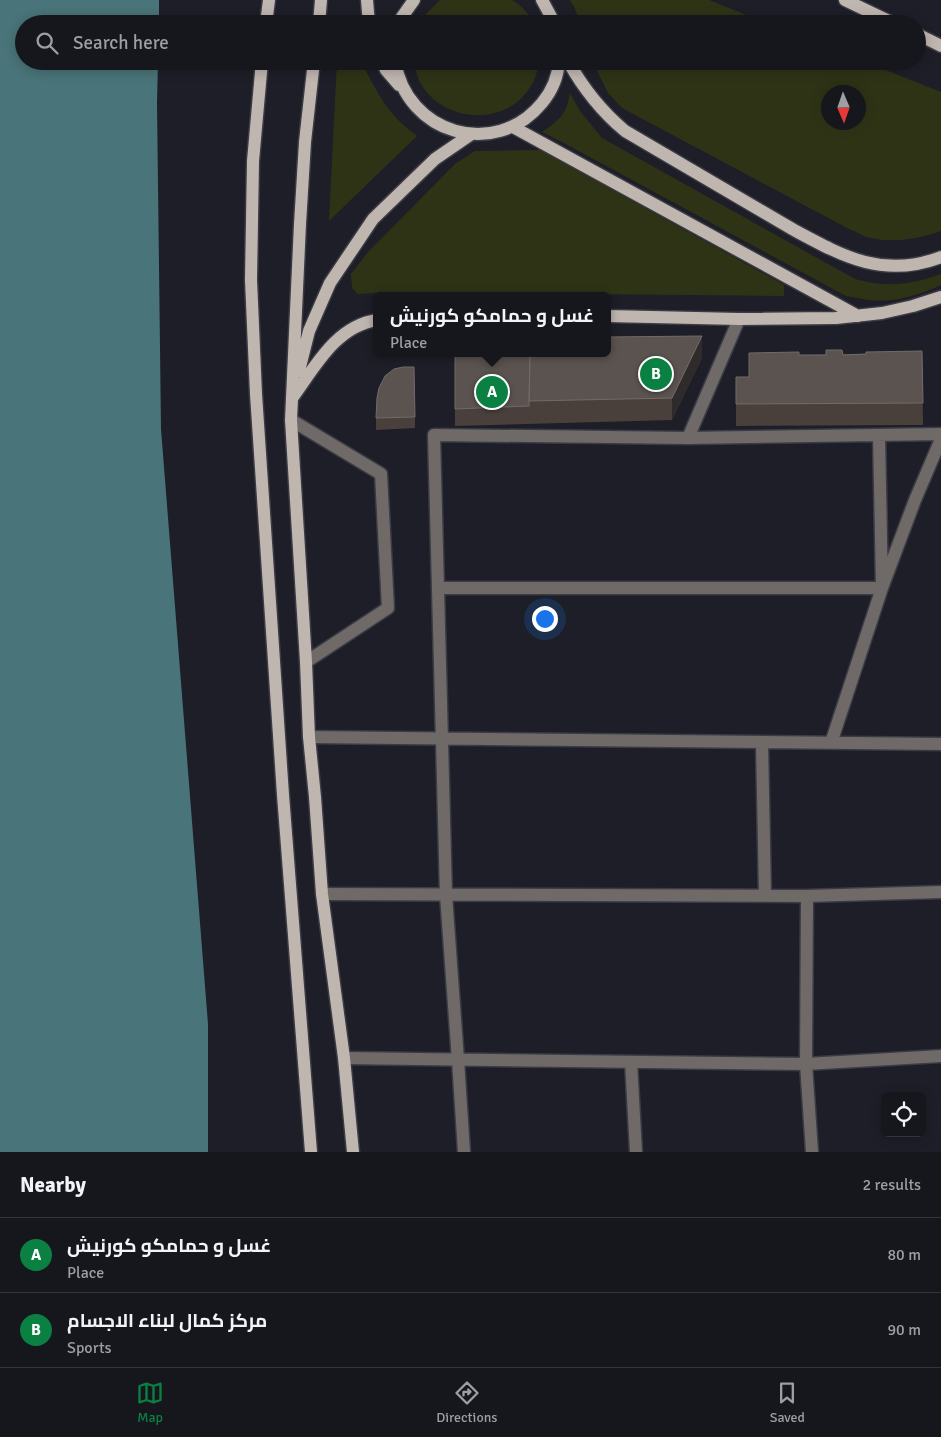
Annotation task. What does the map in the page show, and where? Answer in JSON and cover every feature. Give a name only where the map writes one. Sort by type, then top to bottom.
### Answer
[{"type":"main road","points":[[267,15],[269,0]]},
{"type":"main road","points":[[320,15],[321,0]]},
{"type":"main road","points":[[367,0],[368,15]]},
{"type":"main road","points":[[403,15],[414,0]]},
{"type":"main road","points":[[542,0],[550,15]]},
{"type":"main road","points":[[845,0],[876,15]]},
{"type":"main road","points":[[926,38],[941,46]]},
{"type":"main road","points":[[261,70],[254,161],[251,270],[256,394],[283,795],[311,1152]]},
{"type":"main road","points":[[313,70],[305,142],[291,420],[309,737],[322,894],[344,1058],[353,1152]]},
{"type":"main road","points":[[386,70],[417,109],[432,122],[450,130],[470,135],[492,134],[513,127],[533,113],[549,94],[558,70]]},
{"type":"main road","points":[[397,70],[398,78],[405,92]]},
{"type":"main road","points":[[573,70],[580,84],[594,101],[625,131],[818,243],[839,253],[873,264],[901,266],[941,257]]},
{"type":"main road","points":[[513,127],[858,316]]},
{"type":"main road","points":[[293,397],[309,331],[330,283],[373,219],[435,159],[470,135]]},
{"type":"main road","points":[[611,316],[739,319],[836,318],[882,313],[941,297]]},
{"type":"main road","points":[[293,397],[338,338],[349,330],[373,321]]},
{"type":"street","points":[[688,438],[739,319]]},
{"type":"street","points":[[291,420],[381,474],[388,608],[306,662]]},
{"type":"street","points":[[464,1152],[446,894],[434,436],[688,438],[941,434]]},
{"type":"street","points":[[878,435],[882,588]]},
{"type":"street","points":[[831,743],[882,588],[915,500],[941,439]]},
{"type":"street","points":[[438,588],[882,588]]},
{"type":"street","points":[[309,737],[941,744]]},
{"type":"street","points":[[762,743],[765,895]]},
{"type":"street","points":[[322,894],[807,896],[941,892]]},
{"type":"street","points":[[807,896],[806,1064],[812,1152]]},
{"type":"street","points":[[344,1058],[806,1064],[941,1056]]},
{"type":"street","points":[[631,1062],[636,1152]]},
{"type":"shaded area","points":[[0,0],[159,0],[159,15],[15,15],[15,70],[158,70],[161,429],[208,1024],[208,1152],[0,1152]]},
{"type":"shaded area","points":[[440,0],[512,0],[519,4],[529,15],[425,15]]},
{"type":"shaded area","points":[[570,0],[709,0],[746,15],[577,15]]},
{"type":"shaded area","points":[[337,70],[366,70],[384,103],[398,120],[417,136],[329,221]]},
{"type":"shaded area","points":[[416,70],[537,70],[526,93],[514,104],[500,111],[485,115],[469,115],[454,111],[440,104],[428,93]]},
{"type":"shaded area","points":[[596,70],[886,70],[941,92],[941,231],[914,238],[886,240],[865,236],[622,108],[608,93]]},
{"type":"shaded area","points":[[570,93],[580,111],[602,138],[855,279],[877,284],[898,284],[919,281],[941,274],[941,285],[915,295],[897,299],[878,301],[846,296],[542,132],[561,116],[567,106]]},
{"type":"shaded area","points":[[540,150],[784,285],[784,296],[611,294],[611,292],[373,292],[358,294],[352,288],[351,274],[368,252],[455,164],[475,151]]},
{"type":"building","points":[[702,336],[672,398],[529,401],[530,357],[611,357],[611,337]]},
{"type":"building","points":[[826,350],[842,350],[843,355],[866,354],[866,352],[922,351],[923,403],[736,404],[736,377],[749,377],[749,353],[799,352],[799,355],[826,355]]},
{"type":"building","points":[[455,357],[530,357],[529,406],[455,409]]},
{"type":"building","points":[[414,367],[415,417],[376,418],[379,388],[385,376],[394,369]]},
{"type":"place","name":"مركز كمال لبناء الاجسام","points":[[656,374]]},
{"type":"place","name":"غسل و حمامكو كورنيش","points":[[492,392]]}]
